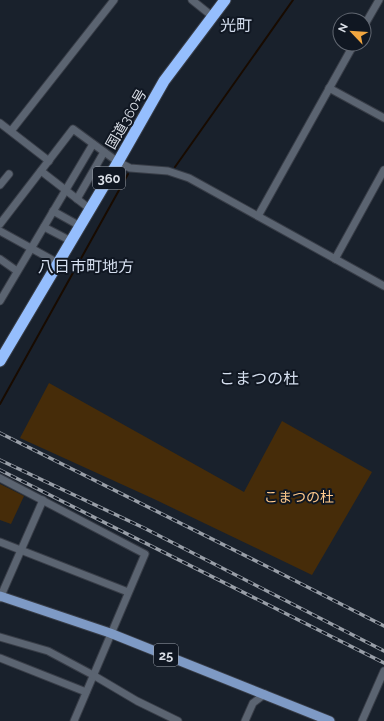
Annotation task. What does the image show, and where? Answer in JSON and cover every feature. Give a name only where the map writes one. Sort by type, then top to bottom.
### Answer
[{"type":"highway","name":"国道360号","points":[[0,361],[3,347],[72,241],[164,81],[225,0]]},
{"type":"main road","name":"25","points":[[0,597],[110,633],[330,721]]},
{"type":"street","points":[[11,131],[114,0]]},
{"type":"street","points":[[192,0],[212,16]]},
{"type":"street","points":[[372,12],[378,0]]},
{"type":"street","points":[[258,216],[349,52]]},
{"type":"street","points":[[329,88],[384,118]]},
{"type":"street","points":[[0,123],[49,161]]},
{"type":"street","points":[[0,224],[73,129],[118,162],[130,168],[160,170],[177,173],[189,178],[384,286]]},
{"type":"street","points":[[0,301],[93,144]]},
{"type":"street","points":[[76,199],[104,152]]},
{"type":"street","points":[[335,259],[384,170]]},
{"type":"street","points":[[41,171],[90,209]]},
{"type":"street","points":[[0,185],[9,174]]},
{"type":"street","points":[[53,211],[80,226]]},
{"type":"street","points":[[44,227],[72,241]]},
{"type":"street","points":[[0,231],[58,262]]},
{"type":"street","points":[[0,259],[17,271]]},
{"type":"street","points":[[0,478],[145,554],[110,633],[74,721]]},
{"type":"street","points":[[0,597],[43,500]]},
{"type":"street","points":[[0,542],[128,592]]},
{"type":"street","points":[[0,637],[48,651],[137,701],[178,721]]},
{"type":"street","points":[[0,658],[86,692]]},
{"type":"street","points":[[362,721],[384,671]]},
{"type":"street","points":[[245,721],[253,703],[265,694]]},
{"type":"green space","name":"こまつの杜","points":[[49,383],[244,492],[282,421],[372,472],[312,575],[154,499],[20,438]]},
{"type":"green space","points":[[0,484],[24,496],[11,524],[0,520]]},
{"type":"waterway","points":[[175,167],[293,0]]},
{"type":"waterway","points":[[0,404],[128,174]]},
{"type":"railway","points":[[0,433],[384,626]]},
{"type":"railway","points":[[0,460],[144,528],[384,651]]},
{"type":"railway","points":[[0,470],[384,663]]},
{"type":"district","name":"光町","points":[[236,25]]},
{"type":"district","name":"八日市町地方","points":[[86,266]]},
{"type":"district","name":"こまつの杜","points":[[259,378]]}]
